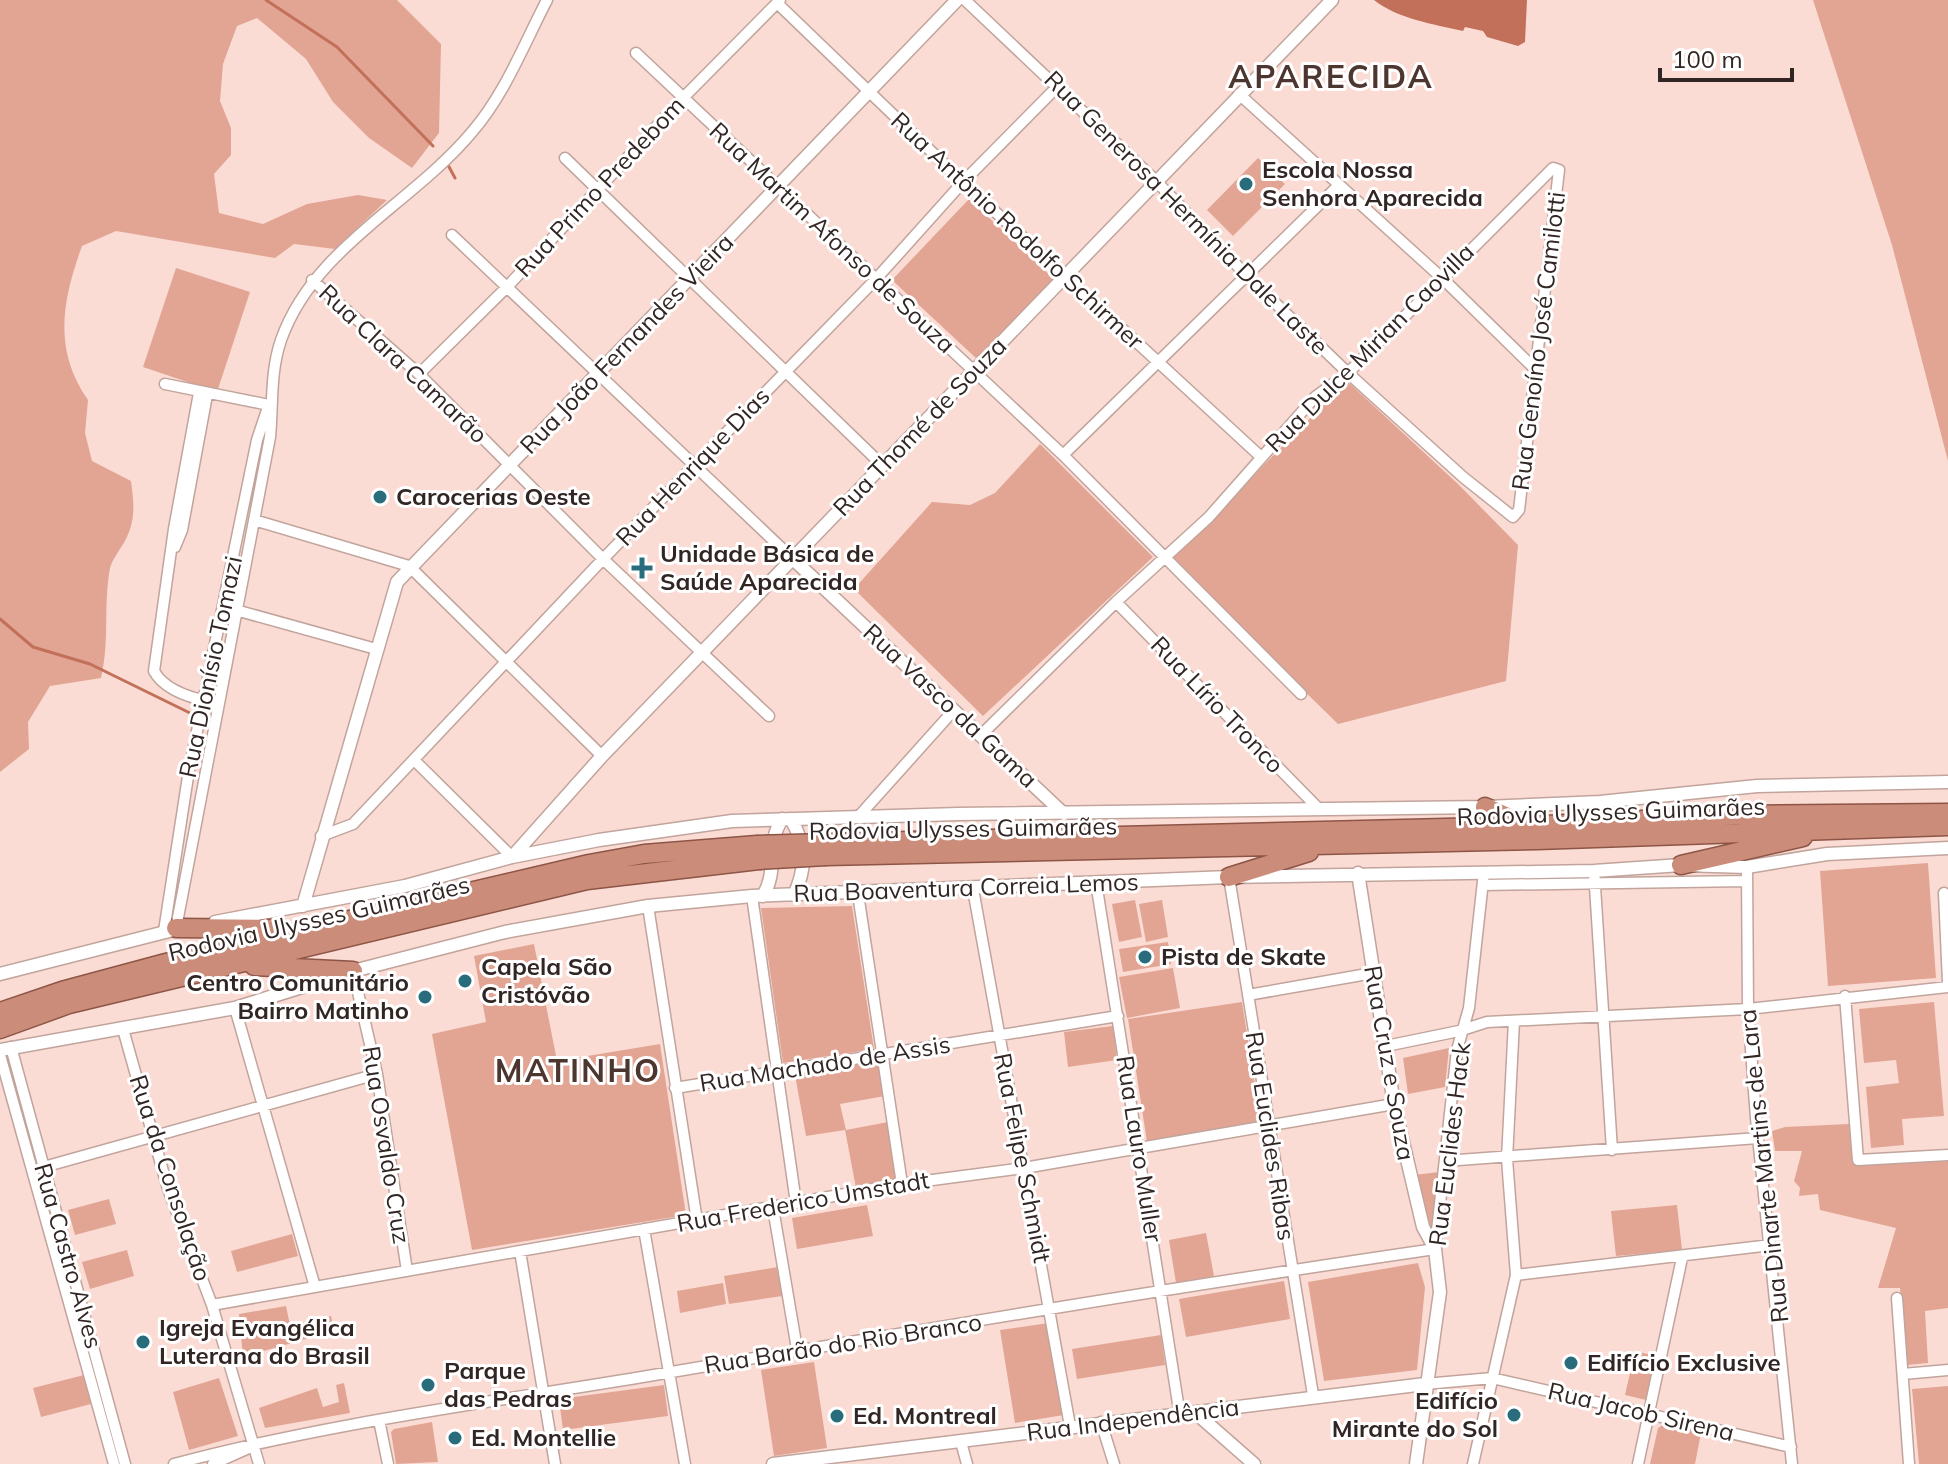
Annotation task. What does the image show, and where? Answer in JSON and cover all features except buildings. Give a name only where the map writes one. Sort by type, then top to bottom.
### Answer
[{"type":"highway","points":[[1485,807],[1528,826]]},
{"type":"highway","name":"Rodovia Ulysses Guimarães","points":[[0,1012],[62,991],[155,966],[589,864],[644,854],[758,853],[1528,826],[1735,815],[1948,813]]},
{"type":"highway","name":"Rodovia Ulysses Guimarães","points":[[826,849],[1331,845],[1948,826]]},
{"type":"highway","points":[[1681,865],[1843,829]]},
{"type":"highway","points":[[1229,877],[1331,845]]},
{"type":"highway","name":"Rodovia Ulysses Guimarães","points":[[0,1029],[69,1004],[587,880],[758,853]]},
{"type":"highway","points":[[170,930],[329,927]]},
{"type":"highway","points":[[235,966],[353,971]]},
{"type":"street","name":"Rua Dionísio Tomazi","points":[[170,930],[172,869],[189,770],[280,343],[312,280],[339,251],[416,189],[473,132],[506,81],[547,0]]},
{"type":"street","name":"Rua João Fernandes Vieira","points":[[303,906],[397,582],[409,566],[511,465],[957,0]]},
{"type":"street","name":"Rua Generosa Hermínia Dale Laste","points":[[965,0],[1156,181],[1247,276],[1348,373],[1463,477],[1510,516],[1516,516]]},
{"type":"street","name":"Rua Thomé de Souza","points":[[512,857],[602,756],[881,464],[975,372],[1332,0]]},
{"type":"street","name":"Rua Antônio Rodolfo Schirmer","points":[[778,1],[963,182],[1260,456]]},
{"type":"street","name":"Rua Primo Predebom","points":[[419,374],[507,287],[778,1]]},
{"type":"street","name":"Rua Martim Afonso de Souza","points":[[636,53],[1063,455],[1163,559],[1301,694]]},
{"type":"street","name":"Rua Henrique Dias","points":[[321,836],[353,824],[1058,86]]},
{"type":"street","points":[[1239,94],[1442,278],[1535,369]]},
{"type":"street","points":[[565,158],[881,464]]},
{"type":"street","name":"Rua Dulce Mirian Caovilla","points":[[981,735],[1234,490],[1260,456],[1315,397],[1348,373],[1553,168],[1557,168]]},
{"type":"street","name":"Rua Genoíno José Camilotti","points":[[1516,516],[1557,168]]},
{"type":"street","points":[[1063,455],[1338,186]]},
{"type":"street","name":"Rua Vasco da Gama","points":[[452,235],[1064,814]]},
{"type":"street","name":"Rua Clara Camarão","points":[[312,280],[419,374],[701,655],[769,716]]},
{"type":"street","points":[[165,384],[269,405]]},
{"type":"street","points":[[203,394],[174,529],[174,549],[154,671],[159,680],[171,688],[217,703]]},
{"type":"street","name":"Rua Dionísio Tomazi","points":[[170,930],[185,871],[270,437],[269,405]]},
{"type":"street","points":[[254,520],[409,566],[602,756]]},
{"type":"street","name":"Rua Lírio Tronco","points":[[1116,602],[1318,808]]},
{"type":"street","points":[[223,607],[376,649]]},
{"type":"street","points":[[212,665],[225,668]]},
{"type":"street","points":[[859,816],[954,710]]},
{"type":"street","points":[[414,760],[512,857]]},
{"type":"street","points":[[189,770],[204,775]]},
{"type":"street","points":[[0,974],[170,930],[405,886],[512,857],[599,840],[759,820],[1485,807],[1600,802],[1757,786],[1948,782]]},
{"type":"street","points":[[181,813],[195,817]]},
{"type":"street","points":[[816,818],[803,839],[804,874],[820,894]]},
{"type":"street","points":[[787,819],[773,834],[773,879],[757,896],[796,1203]]},
{"type":"street","points":[[787,819],[803,839]]},
{"type":"street","points":[[759,820],[773,834]]},
{"type":"street","name":"Rua Boaventura Correia Lemos","points":[[4,1051],[235,1008],[353,971],[505,932],[648,906],[757,896],[1358,873],[1483,878],[1595,877],[1681,865],[1747,867],[1827,854],[1948,848]]},
{"type":"street","name":"Rua Dinarte Martins de Lara","points":[[1747,867],[1748,1009],[1758,1138],[1792,1464]]},
{"type":"street","points":[[172,869],[185,871]]},
{"type":"street","name":"Rua Cruz e Souza","points":[[1358,873],[1394,1104],[1423,1227],[1435,1249]]},
{"type":"street","points":[[773,879],[789,895],[804,874]]},
{"type":"street","name":"Rua Euclides Ribas","points":[[1229,877],[1313,1395]]},
{"type":"street","points":[[1612,1150],[1601,1015],[1595,877],[1746,881]]},
{"type":"street","name":"Rua Euclides Hack","points":[[1416,1464],[1440,1292],[1435,1249],[1457,1050],[1466,1028],[1483,878]]},
{"type":"street","name":"Rua Lauro Muller","points":[[1096,882],[1180,1416]]},
{"type":"street","name":"Rua Felipe Schmidt","points":[[973,889],[1070,1426]]},
{"type":"street","points":[[1386,1046],[1487,1022],[1748,1009],[1948,985],[1944,893]]},
{"type":"street","points":[[858,894],[902,1184]]},
{"type":"street","points":[[648,906],[697,1221]]},
{"type":"street","name":"Rua Osvaldo Cruz","points":[[353,971],[377,1074],[407,1271]]},
{"type":"street","points":[[1248,995],[1373,973]]},
{"type":"street","points":[[1845,996],[1858,1160],[1948,1155]]},
{"type":"street","points":[[235,1008],[315,1287]]},
{"type":"street","name":"Rua Machado de Assis","points":[[675,1088],[1118,1016]]},
{"type":"street","points":[[1473,1464],[1516,1275],[1507,1159],[1514,1021]]},
{"type":"street","name":"Rua da Consolação","points":[[123,1029],[168,1189],[212,1305],[259,1464]]},
{"type":"street","name":"Rua Castro Alves","points":[[4,1051],[54,1226],[72,1271],[125,1464]]},
{"type":"street","points":[[38,1168],[377,1074]]},
{"type":"street","name":"Rua Frederico Umstadt","points":[[212,1305],[902,1184],[1024,1168],[1394,1104]]},
{"type":"street","points":[[1445,1161],[1507,1159],[1758,1138]]},
{"type":"street","points":[[773,1208],[797,1349]]},
{"type":"street","name":"Rua Castro Alves","points":[[54,1226],[61,1274],[114,1464]]},
{"type":"street","points":[[644,1229],[685,1464]]},
{"type":"street","points":[[1516,1275],[1682,1258],[1771,1245]]},
{"type":"street","name":"Rua Barão do Rio Branco","points":[[179,1463],[233,1447],[253,1446],[379,1420],[797,1349],[1435,1249]]},
{"type":"street","points":[[520,1251],[555,1464]]},
{"type":"street","points":[[1638,1464],[1682,1258]]},
{"type":"street","points":[[61,1274],[72,1271]]},
{"type":"street","points":[[1897,1298],[1909,1464]]},
{"type":"street","points":[[80,1344],[92,1341]]},
{"type":"street","points":[[1903,1374],[1948,1370]]},
{"type":"street","name":"Rua Jacob Sirena","points":[[1492,1378],[1791,1447]]},
{"type":"street","name":"Rua Independência","points":[[773,1464],[833,1460],[1101,1422],[1197,1414],[1313,1395],[1492,1378]]},
{"type":"street","points":[[92,1388],[104,1385]]},
{"type":"street","points":[[1197,1414],[1254,1464]]},
{"type":"street","points":[[379,1420],[388,1464]]},
{"type":"street","points":[[1101,1422],[1114,1464]]},
{"type":"street","points":[[103,1427],[115,1424]]},
{"type":"street","points":[[961,1442],[967,1464]]},
{"type":"street","name":"Rua Barão do Rio Branco","points":[[213,1464],[253,1446]]},
{"type":"shaded area","points":[[0,0],[397,0],[441,44],[439,133],[412,168],[369,138],[333,102],[306,59],[257,18],[237,26],[223,64],[220,101],[231,128],[231,155],[214,174],[219,213],[263,224],[307,204],[358,195],[387,200],[335,249],[294,244],[275,258],[116,231],[82,246],[66,306],[65,344],[69,363],[88,400],[85,433],[92,461],[131,481],[133,519],[110,568],[101,678],[50,686],[28,722],[29,749],[0,772]]},
{"type":"shaded area","points":[[1374,0],[1527,0],[1525,42],[1518,46],[1487,37],[1483,31],[1465,27],[1463,31],[1416,20]]},
{"type":"shaded area","points":[[1813,0],[1948,0],[1948,461],[1892,245]]},
{"type":"shaded area","points":[[1258,158],[1285,184],[1233,236],[1207,210]]},
{"type":"shaded area","points":[[969,199],[1054,279],[978,360],[892,280]]},
{"type":"shaded area","points":[[176,268],[250,292],[217,392],[143,367]]},
{"type":"shaded area","points":[[1347,381],[1459,485],[1518,545],[1506,681],[1338,724],[1170,560]]},
{"type":"shaded area","points":[[1040,444],[1153,557],[983,716],[854,589],[932,502],[970,505],[995,493]]},
{"type":"shaded area","points":[[1928,863],[1936,978],[1828,986],[1820,871]]},
{"type":"shaded area","points":[[1135,900],[1142,937],[1119,942],[1112,904]]},
{"type":"shaded area","points":[[1162,900],[1168,937],[1146,942],[1139,904]]},
{"type":"shaded area","points":[[852,906],[874,1049],[783,1063],[761,908]]},
{"type":"shaded area","name":"Pista de Skate","points":[[1168,942],[1171,964],[1123,972],[1119,949]]},
{"type":"shaded area","points":[[534,944],[557,1061],[660,1044],[686,1215],[472,1250],[432,1034],[486,1022],[474,956]]},
{"type":"shaded area","points":[[1173,968],[1180,1008],[1127,1018],[1119,977]]},
{"type":"shaded area","points":[[1242,1002],[1261,1124],[1147,1142],[1128,1019]]},
{"type":"shaded area","points":[[1934,1002],[1944,1116],[1902,1119],[1904,1145],[1871,1148],[1866,1087],[1899,1083],[1896,1060],[1864,1063],[1859,1009]]},
{"type":"shaded area","points":[[1113,1026],[1117,1060],[1068,1067],[1064,1032]]},
{"type":"shaded area","points":[[1449,1048],[1445,1087],[1408,1094],[1403,1058]]},
{"type":"shaded area","points":[[878,1061],[885,1096],[840,1104],[846,1130],[888,1122],[899,1180],[856,1188],[845,1130],[806,1136],[795,1075]]},
{"type":"shaded area","points":[[1849,1124],[1854,1162],[1948,1161],[1948,1308],[1925,1311],[1928,1363],[1907,1365],[1900,1288],[1878,1288],[1896,1228],[1820,1210],[1818,1194],[1799,1196],[1800,1188],[1794,1181],[1802,1151],[1775,1151],[1772,1131],[1785,1127]]},
{"type":"shaded area","points":[[1439,1172],[1433,1245],[1414,1175]]},
{"type":"shaded area","points":[[109,1199],[116,1224],[75,1235],[68,1210]]},
{"type":"shaded area","points":[[867,1205],[873,1236],[797,1249],[792,1218]]},
{"type":"shaded area","points":[[1677,1205],[1682,1250],[1616,1256],[1611,1211]]},
{"type":"shaded area","points":[[1206,1233],[1214,1276],[1176,1283],[1169,1240]]},
{"type":"shaded area","points":[[292,1234],[298,1256],[237,1272],[231,1251]]},
{"type":"shaded area","points":[[127,1250],[134,1276],[90,1289],[82,1262]]},
{"type":"shaded area","points":[[1418,1263],[1425,1287],[1417,1370],[1324,1381],[1308,1282]]},
{"type":"shaded area","points":[[778,1267],[782,1296],[729,1304],[724,1276]]},
{"type":"shaded area","points":[[1284,1281],[1290,1319],[1186,1337],[1179,1299]]},
{"type":"shaded area","points":[[723,1283],[726,1304],[680,1313],[677,1291]]},
{"type":"shaded area","points":[[286,1306],[290,1325],[331,1316],[334,1331],[243,1357],[239,1314]]},
{"type":"shaded area","points":[[1049,1323],[1064,1415],[1015,1423],[1000,1330]]},
{"type":"shaded area","points":[[1161,1335],[1165,1365],[1077,1379],[1072,1349]]},
{"type":"shaded area","points":[[1635,1351],[1656,1356],[1646,1400],[1625,1395]]},
{"type":"shaded area","points":[[814,1362],[827,1448],[774,1456],[761,1370]]},
{"type":"shaded area","points":[[84,1375],[91,1404],[41,1417],[33,1388]]},
{"type":"shaded area","points":[[219,1378],[238,1436],[189,1450],[173,1392]]},
{"type":"shaded area","points":[[344,1383],[350,1413],[265,1428],[259,1408],[317,1388],[323,1407],[339,1402],[336,1385]]},
{"type":"shaded area","points":[[664,1385],[668,1416],[563,1430],[559,1399]]},
{"type":"shaded area","points":[[1948,1386],[1948,1464],[1919,1464],[1912,1389]]},
{"type":"shaded area","points":[[432,1422],[438,1462],[396,1464],[391,1432]]},
{"type":"shaded area","points":[[1663,1425],[1701,1433],[1695,1464],[1650,1464],[1658,1428]]},
{"type":"waterway","points":[[266,0],[337,47],[433,146]]},
{"type":"waterway","points":[[448,165],[455,178]]},
{"type":"waterway","points":[[0,619],[33,647],[90,664],[192,714]]},
{"type":"place","name":"Escola Nossa Senhora Aparecida","points":[[1246,184]]},
{"type":"place","name":"Carocerias Oeste","points":[[380,497]]},
{"type":"place","name":"Unidade Básica de Saúde Aparecida","points":[[642,568]]},
{"type":"place","name":"Pista de Skate","points":[[1145,957]]},
{"type":"place","name":"Capela São Cristóvão","points":[[465,981]]},
{"type":"place","name":"Centro Comunitário Bairro Matinho","points":[[425,997]]},
{"type":"place","name":"Igreja Evangélica Luterana do Brasil","points":[[143,1342]]},
{"type":"place","name":"Edifício Exclusive","points":[[1571,1363]]},
{"type":"place","name":"Parque das Pedras","points":[[428,1385]]},
{"type":"place","name":"Edifício Mirante do Sol","points":[[1514,1415]]},
{"type":"place","name":"Ed. Montreal","points":[[837,1416]]},
{"type":"place","name":"Ed. Montellie","points":[[455,1438]]},
{"type":"district","name":"APARECIDA","points":[[1331,77]]},
{"type":"district","name":"MATINHO","points":[[578,1071]]}]
